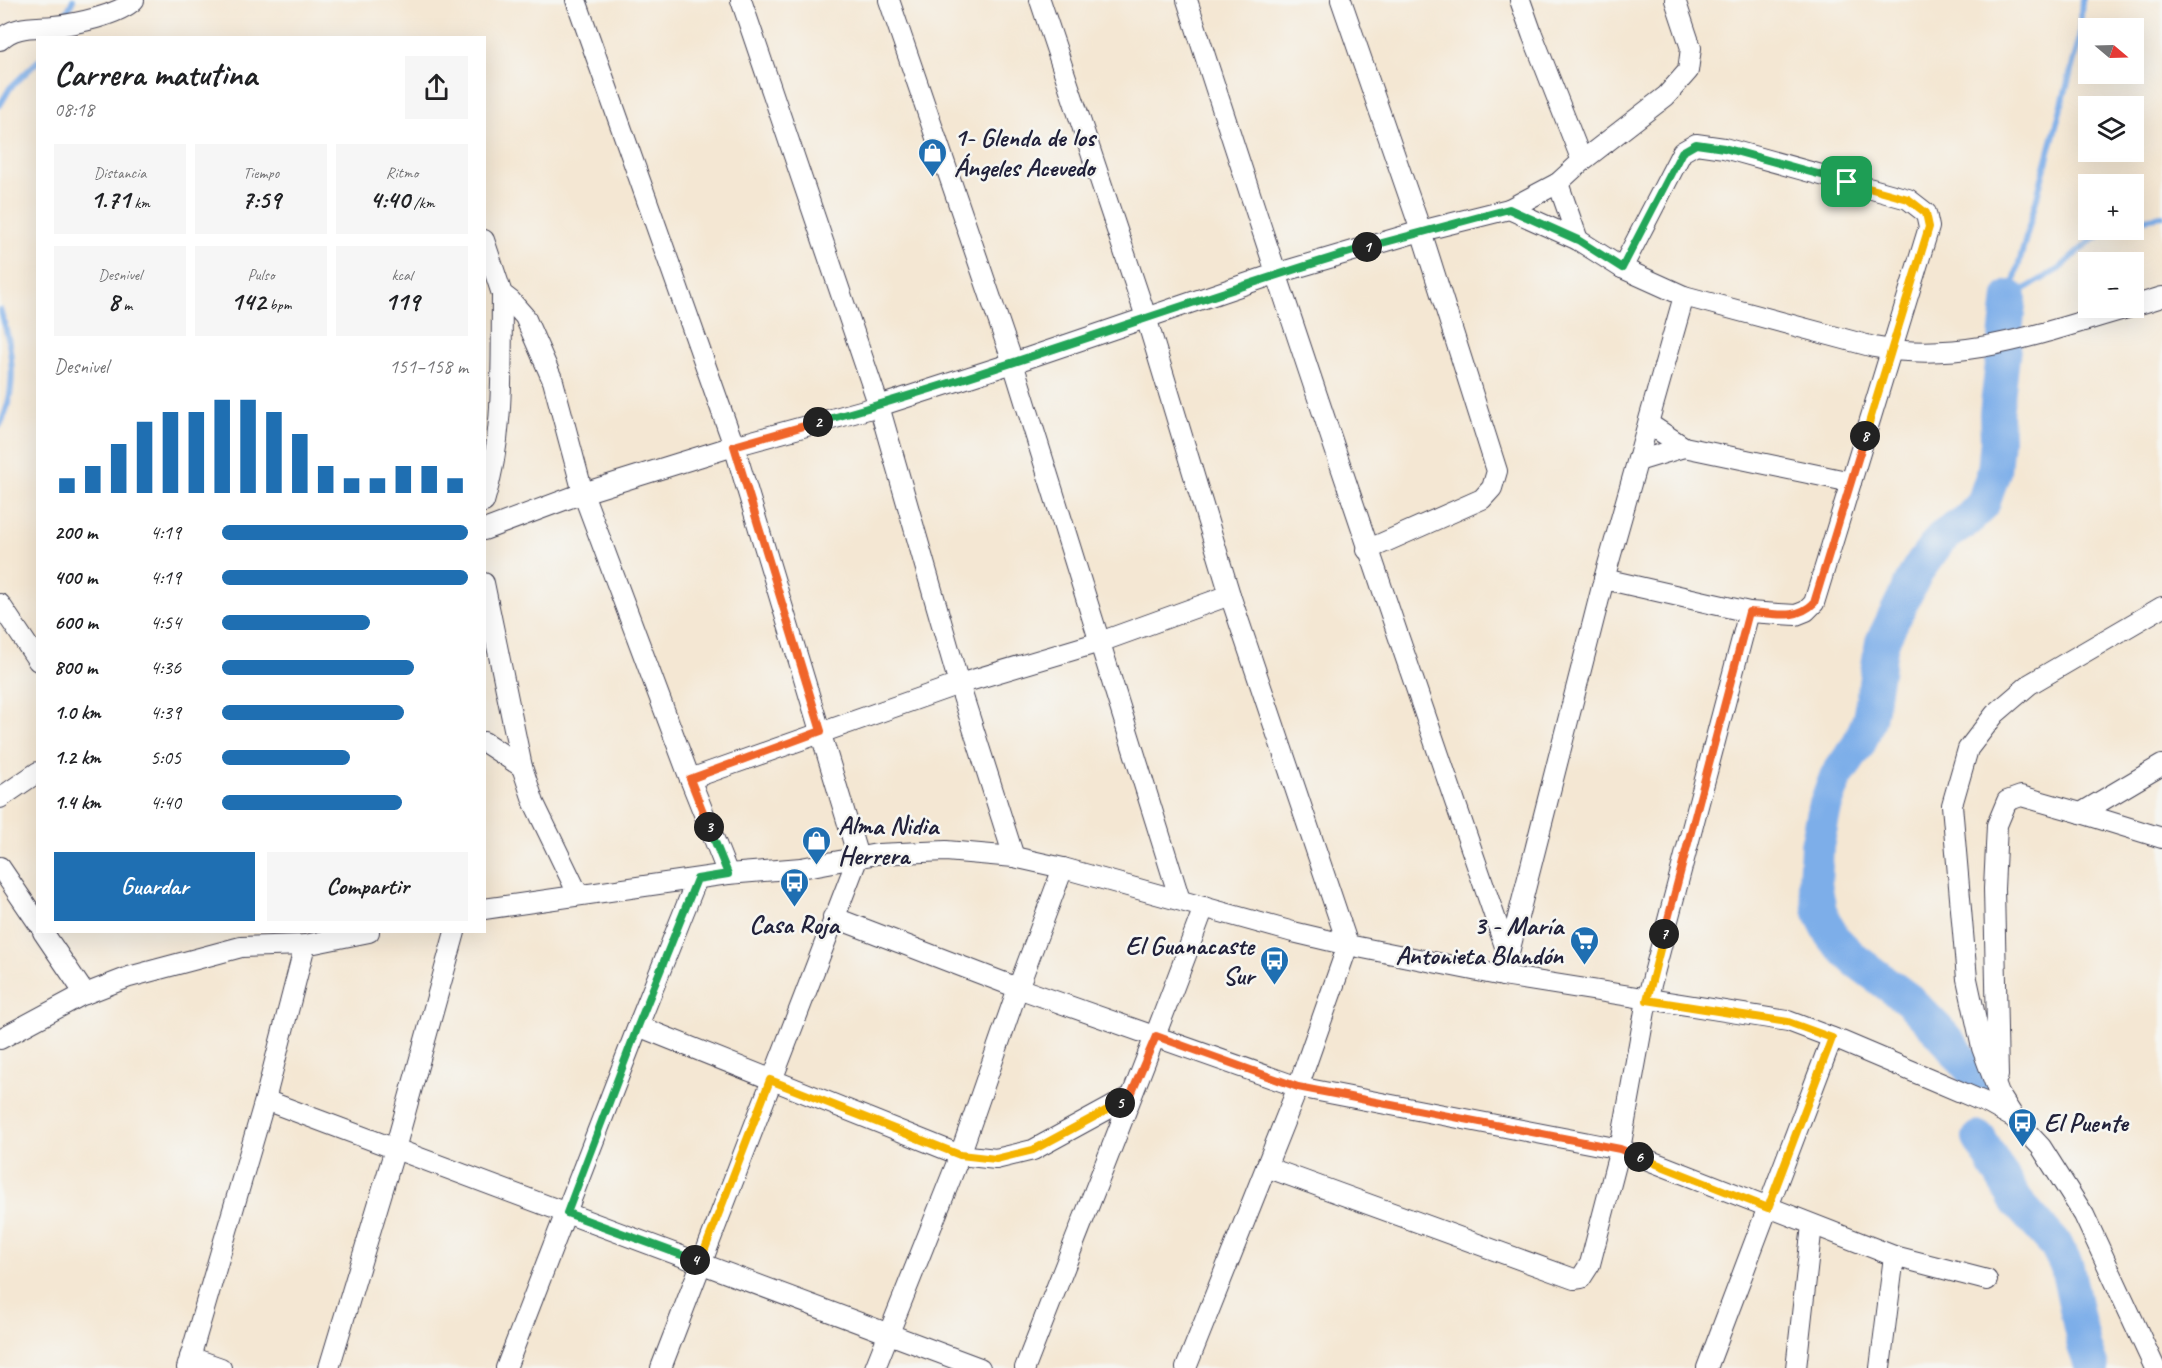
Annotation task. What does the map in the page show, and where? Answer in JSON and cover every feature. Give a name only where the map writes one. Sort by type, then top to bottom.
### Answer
[{"type":"street","points":[[0,40],[25,27],[54,26],[95,18],[130,4],[134,0]]},
{"type":"street","points":[[576,0],[734,446],[858,856],[661,1368]]},
{"type":"street","points":[[741,0],[879,406],[959,684],[1014,857]]},
{"type":"street","points":[[889,0],[1013,363],[1180,900]]},
{"type":"street","points":[[1040,0],[1146,317],[1230,595],[1348,945],[1298,1087],[1186,1368]]},
{"type":"street","points":[[1187,0],[1367,550],[1508,956]]},
{"type":"street","points":[[1341,0],[1421,231],[1497,471],[1492,488],[1482,499],[1367,550]]},
{"type":"street","points":[[1520,0],[1582,161]]},
{"type":"street","points":[[486,529],[584,492],[734,446],[879,406],[1275,274],[1421,231],[1509,209],[1558,183],[1582,161],[1666,96],[1688,71],[1691,48],[1675,0]]},
{"type":"street","points":[[1604,579],[1749,612],[1796,615],[1806,611],[1814,603],[1929,227],[1926,213],[1908,199],[1724,148],[1696,144],[1682,152],[1622,268]]},
{"type":"street","points":[[1558,183],[1578,240]]},
{"type":"street","points":[[1509,209],[1578,240],[1622,268],[1683,296],[1904,353],[1950,352],[1982,348],[2024,340],[2096,318]]},
{"type":"street","points":[[486,246],[502,294],[498,437],[491,481],[486,496]]},
{"type":"street","points":[[502,294],[512,301],[525,317],[553,381],[584,492],[690,779],[728,874]]},
{"type":"street","points":[[1503,976],[1604,579],[1683,296]]},
{"type":"street","points":[[2144,303],[2162,297]]},
{"type":"street","points":[[1649,424],[1684,447],[1851,482]]},
{"type":"street","points":[[1638,461],[1684,447]]},
{"type":"street","points":[[486,593],[522,767],[534,803],[578,894]]},
{"type":"street","points":[[690,779],[821,731],[959,684],[1100,642],[1230,595]]},
{"type":"street","points":[[0,604],[36,658]]},
{"type":"street","points":[[2155,1368],[2084,1215],[2041,1147],[2014,1118],[1999,1094],[1982,1048],[1966,979],[1952,805],[1968,749],[1995,714],[2030,684],[2162,607]]},
{"type":"street","points":[[1266,1167],[1574,1279],[1581,1278],[1590,1264],[1620,1149],[1647,1000],[1749,612]]},
{"type":"street","points":[[486,743],[522,767]]},
{"type":"street","points":[[2081,813],[2162,765]]},
{"type":"street","points":[[0,798],[36,773]]},
{"type":"street","points":[[1999,1094],[1994,889],[1997,825],[2007,801],[2021,796],[2162,838]]},
{"type":"street","points":[[486,909],[728,874],[801,868],[877,854],[946,851],[1014,857],[1063,868],[1348,945],[1503,976],[1788,1022],[1940,1083],[1989,1104],[2014,1118]]},
{"type":"street","points":[[0,867],[36,920]]},
{"type":"street","points":[[875,1368],[960,1155],[1018,988],[1063,868]]},
{"type":"street","points":[[506,1368],[697,879]]},
{"type":"street","points":[[1025,1368],[1156,1036],[1204,906]]},
{"type":"street","points":[[834,917],[1018,988],[1298,1087],[1620,1149],[1894,1256],[1987,1280]]},
{"type":"street","points":[[44,933],[85,994]]},
{"type":"street","points":[[0,1039],[85,994],[129,977],[241,947],[305,945],[364,933]]},
{"type":"street","points":[[328,1368],[395,1149],[455,933]]},
{"type":"street","points":[[221,1368],[188,1363],[265,1100],[305,945]]},
{"type":"street","points":[[638,1026],[960,1155],[996,1159],[1033,1150],[1130,1097]]},
{"type":"street","points":[[1707,1368],[1832,1038]]},
{"type":"street","points":[[265,1100],[980,1368]]},
{"type":"street","points":[[1796,1368],[1812,1225]]},
{"type":"street","points":[[1880,1368],[1894,1256]]},
{"type":"waterway","points":[[65,16],[73,0]]},
{"type":"waterway","points":[[2010,297],[2079,41],[2082,0]]},
{"type":"waterway","points":[[0,105],[10,88],[36,63]]},
{"type":"waterway","points":[[2144,219],[2162,216]]},
{"type":"waterway","points":[[2011,297],[2059,269],[2093,240]]},
{"type":"waterway","points":[[1982,1084],[1943,1035],[1909,1000],[1855,960],[1834,939],[1820,912],[1815,883],[1817,846],[1825,807],[1836,777],[1859,744],[1869,719],[1882,642],[1917,571],[1941,538],[1968,520],[1983,504],[1994,471],[1997,439],[1996,414],[2010,297]]},
{"type":"waterway","points":[[0,310],[8,338],[12,368],[9,397],[0,425]]},
{"type":"waterway","points":[[1979,1138],[2017,1202],[2056,1245],[2067,1267],[2084,1346],[2092,1368]]},
{"type":"place","name":"1- Glenda de los Ángeles Acevedo","points":[[933,178]]},
{"type":"place","name":"Alma Nidia Herrera","points":[[817,866]]},
{"type":"place","name":"Casa Roja","points":[[794,908]]},
{"type":"place","name":"3 - María Antonieta Blandón","points":[[1584,966]]},
{"type":"place","name":"El Guanacaste Sur","points":[[1275,986]]},
{"type":"place","name":"El Puente","points":[[2023,1148]]},
{"type":"route","points":[[1696,144],[1724,148],[1847,182],[1908,199],[1926,213],[1929,227],[1814,603],[1806,611],[1796,615],[1749,612],[1647,1000],[1788,1022],[1832,1038],[1768,1208],[1620,1149],[1298,1087],[1156,1036],[1130,1097],[1033,1150],[996,1159],[960,1155],[770,1080],[700,1262],[567,1213],[697,879],[728,874],[690,779],[821,731],[734,446],[879,406],[1275,274],[1421,231],[1509,209],[1578,240],[1622,268],[1682,152],[1696,144]]}]
